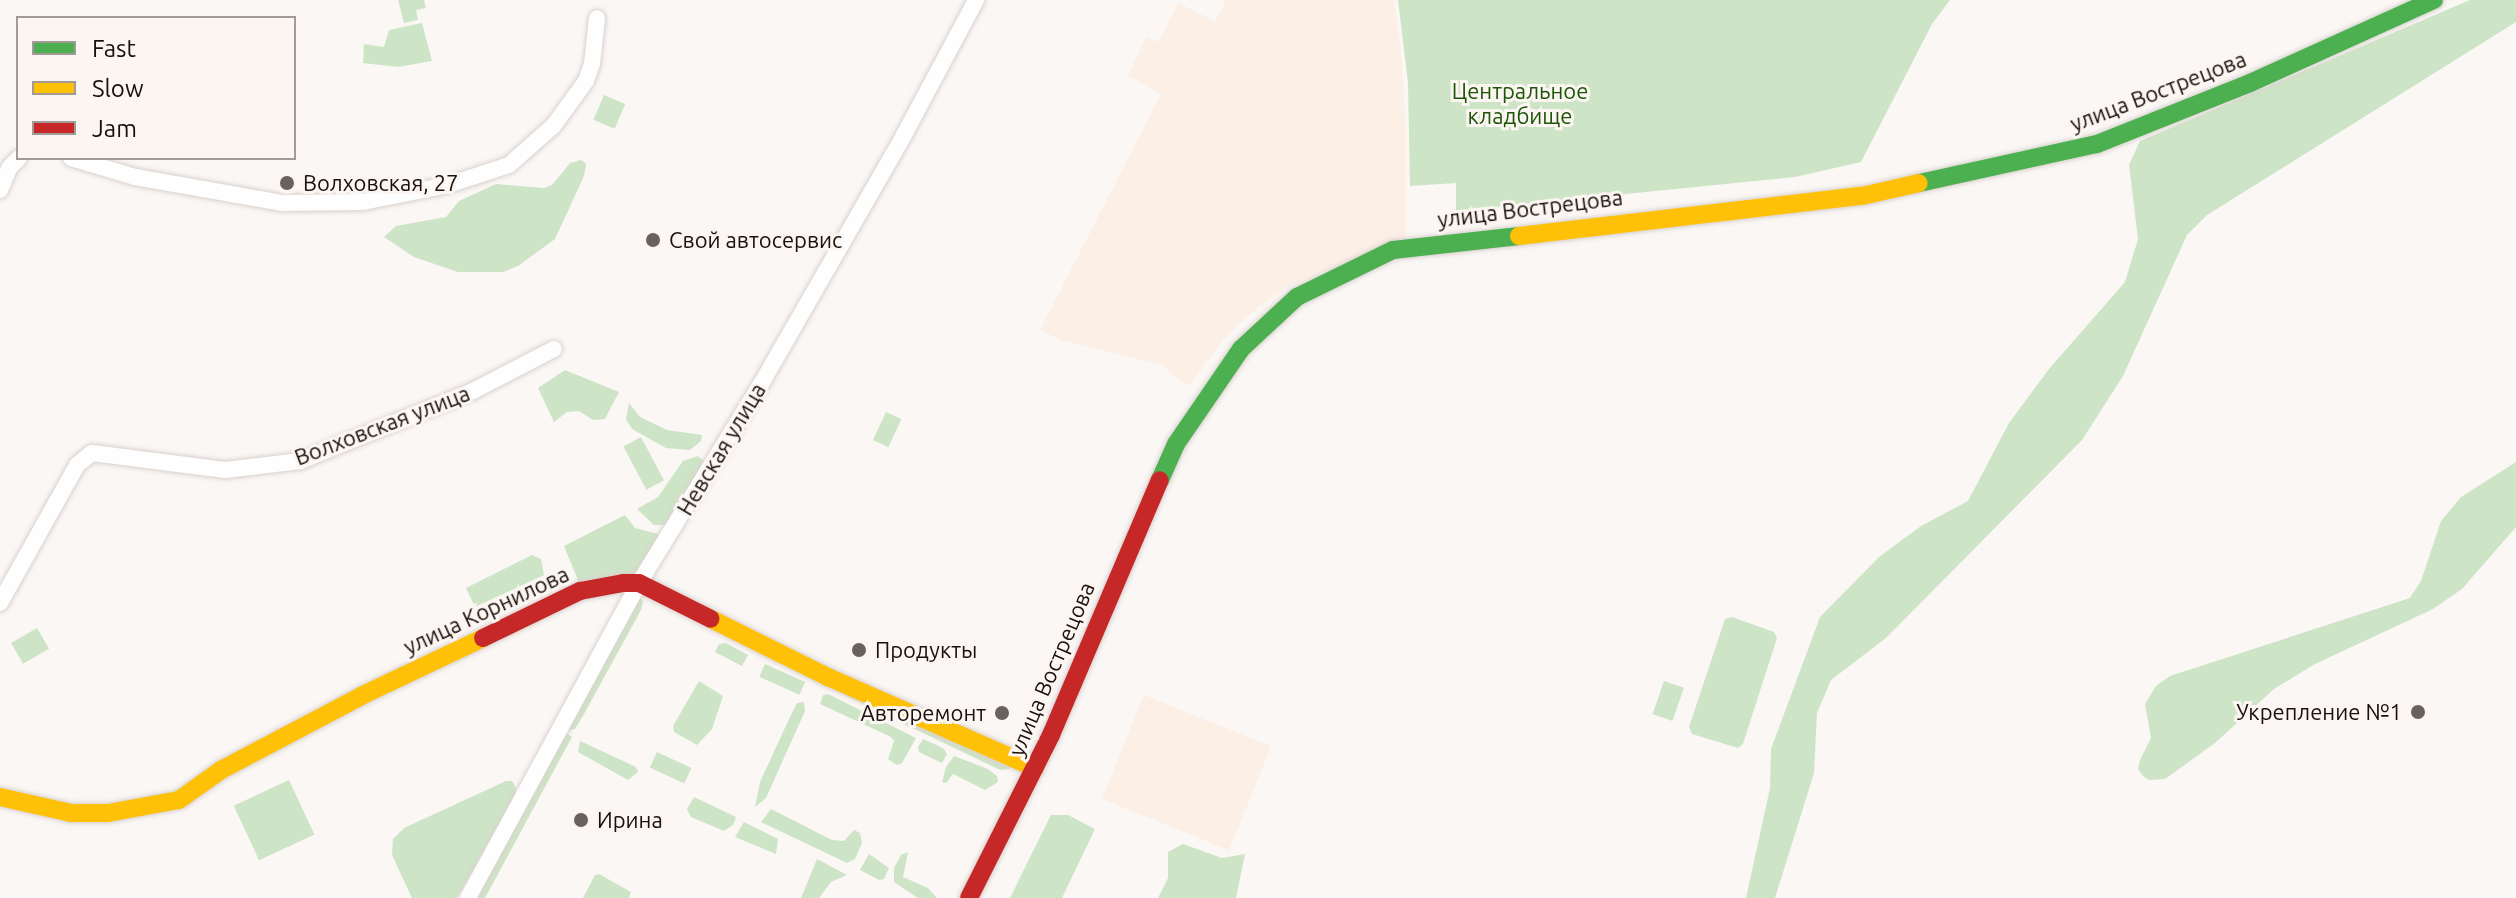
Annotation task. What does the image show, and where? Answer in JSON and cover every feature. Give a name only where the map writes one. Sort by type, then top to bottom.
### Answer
[{"type":"street","name":"Невская улица","points":[[468,898],[639,583],[761,384],[904,135],[976,0]]},
{"type":"street","name":"улица Вострецова","points":[[969,898],[1035,768],[1080,669],[1153,489],[1183,432],[1241,349],[1267,321],[1297,297],[1336,275],[1393,250],[1412,246],[1862,196],[2097,144],[2242,87],[2434,0]]},
{"type":"street","points":[[78,160],[135,177],[282,203],[363,202],[448,185],[509,165],[554,125],[586,81],[592,64],[597,18]]},
{"type":"street","points":[[0,190],[10,167],[17,160]]},
{"type":"street","name":"Волховская улица","points":[[0,603],[77,465],[92,453],[225,470],[300,461],[473,391],[554,349]]},
{"type":"street","points":[[639,583],[828,677],[1035,768]]},
{"type":"street","name":"улица Корнилова","points":[[0,797],[71,813],[108,813],[179,800],[221,770],[363,695],[580,591],[639,583]]},
{"type":"shaded area","points":[[1226,0],[1394,0],[1401,47],[1406,130],[1406,237],[1289,286],[1261,305],[1228,334],[1188,386],[1161,365],[1061,340],[1040,330],[1161,94],[1128,76],[1146,37],[1159,42],[1178,3],[1215,21]]},
{"type":"shaded area","points":[[1144,695],[1271,746],[1229,850],[1102,799]]},
{"type":"green space","points":[[398,0],[424,0],[426,8],[416,10],[418,20],[404,23]]},
{"type":"green space","name":"Центральное кладбище","points":[[1398,0],[1950,0],[1932,24],[1861,162],[1795,177],[1456,211],[1456,183],[1410,186],[1408,83]]},
{"type":"green space","points":[[2470,0],[2516,0],[2516,22],[2207,215],[2187,235],[2123,376],[2082,440],[1886,638],[1831,680],[1817,713],[1814,773],[1775,898],[1746,898],[1770,788],[1771,749],[1820,617],[1879,557],[1921,526],[1968,501],[2009,423],[2049,369],[2125,282],[2138,239],[2129,165],[2140,141]]},
{"type":"green space","points":[[422,23],[432,61],[398,67],[363,63],[364,44],[384,47],[389,30]]},
{"type":"green space","points":[[604,95],[625,104],[615,129],[593,120]]},
{"type":"green space","points":[[581,160],[586,164],[584,176],[555,239],[518,266],[503,272],[458,272],[414,257],[384,237],[396,226],[446,217],[459,201],[496,184],[544,188],[552,185],[570,163]]},
{"type":"green space","points":[[565,370],[619,392],[605,419],[593,420],[579,411],[567,412],[554,422],[538,388]]},
{"type":"green space","points":[[629,403],[640,417],[667,430],[702,435],[701,441],[690,450],[666,448],[632,429],[626,419]]},
{"type":"green space","points":[[886,412],[901,419],[888,447],[873,440]]},
{"type":"green space","points":[[641,437],[664,480],[646,490],[623,446]]},
{"type":"green space","points":[[698,456],[705,462],[669,525],[654,525],[637,509],[658,497],[683,461]]},
{"type":"green space","points":[[2516,462],[2516,527],[2462,589],[2433,609],[2315,664],[2274,689],[2215,743],[2165,779],[2149,780],[2143,776],[2138,769],[2151,738],[2145,704],[2156,686],[2170,676],[2410,598],[2421,581],[2441,521],[2461,497]]},
{"type":"green space","points":[[625,515],[635,528],[658,534],[660,542],[637,578],[580,585],[564,546]]},
{"type":"green space","points":[[532,555],[541,559],[544,575],[475,607],[466,588]]},
{"type":"green space","points":[[639,597],[643,601],[641,610],[584,714],[575,729],[563,727]]},
{"type":"green space","points":[[1732,617],[1774,632],[1777,638],[1743,744],[1738,748],[1692,734],[1689,727],[1725,619]]},
{"type":"green space","points":[[37,628],[49,649],[23,664],[11,643]]},
{"type":"green space","points":[[726,643],[748,655],[742,666],[715,652],[719,644]]},
{"type":"green space","points":[[765,664],[805,682],[800,695],[759,677]]},
{"type":"green space","points":[[699,681],[723,696],[712,729],[697,745],[674,732],[673,726]]},
{"type":"green space","points":[[1664,681],[1684,688],[1672,721],[1653,714]]},
{"type":"green space","points":[[830,688],[1012,765],[1009,769],[1000,770]]},
{"type":"green space","points":[[828,694],[916,738],[902,763],[897,765],[888,759],[894,741],[891,737],[820,704],[823,695]]},
{"type":"green space","points":[[804,702],[805,711],[766,798],[755,807],[760,782],[790,717],[797,703]]},
{"type":"green space","points":[[564,731],[572,737],[485,898],[469,898]]},
{"type":"green space","points":[[923,739],[943,748],[947,754],[942,763],[919,752],[918,747]]},
{"type":"green space","points":[[580,741],[636,767],[638,772],[628,780],[578,752]]},
{"type":"green space","points":[[657,752],[691,768],[684,783],[650,767]]},
{"type":"green space","points":[[954,756],[988,769],[997,776],[998,782],[985,790],[953,774],[946,783],[942,782],[946,767]]},
{"type":"green space","points":[[289,780],[314,834],[259,860],[234,806]]},
{"type":"green space","points":[[512,781],[516,788],[515,797],[457,898],[412,898],[392,855],[393,839],[404,828]]},
{"type":"green space","points":[[694,797],[736,817],[733,825],[724,831],[691,817],[687,809]]},
{"type":"green space","points":[[771,809],[832,840],[844,841],[854,830],[860,833],[862,843],[855,859],[847,863],[761,822]]},
{"type":"green space","points":[[1051,815],[1068,815],[1095,829],[1062,898],[1010,898]]},
{"type":"green space","points":[[744,822],[778,839],[776,854],[735,837]]},
{"type":"green space","points":[[1183,844],[1222,858],[1245,854],[1236,898],[1158,898],[1168,878],[1168,852]]},
{"type":"green space","points":[[908,852],[903,877],[928,888],[937,898],[918,898],[894,882],[894,868],[901,855]]},
{"type":"green space","points":[[869,854],[889,868],[884,879],[879,880],[860,870]]},
{"type":"green space","points":[[817,859],[847,875],[831,882],[819,898],[801,898]]},
{"type":"green space","points":[[599,874],[631,892],[629,898],[583,898],[595,875]]},
{"type":"traffic: fast","points":[[1919,183],[2097,144],[2250,83],[2434,0]]},
{"type":"traffic: fast","points":[[1160,480],[1176,444],[1241,349],[1297,297],[1393,250],[1519,236]]},
{"type":"traffic: slow","points":[[1519,236],[1862,196],[1919,183]]},
{"type":"traffic: slow","points":[[711,619],[828,677],[1035,768]]},
{"type":"traffic: slow","points":[[0,797],[71,813],[108,813],[179,800],[221,770],[363,695],[483,638]]},
{"type":"traffic: jam","points":[[969,898],[1051,735],[1160,480]]},
{"type":"traffic: jam","points":[[483,638],[580,591],[623,583],[639,583],[711,619]]},
{"type":"place","name":"Волховская, 27","points":[[287,183]]},
{"type":"place","name":"Свой автосервис","points":[[653,240]]},
{"type":"place","name":"Продукты","points":[[859,650]]},
{"type":"place","name":"Укрепление №1","points":[[2418,712]]},
{"type":"place","name":"Авторемонт","points":[[1002,713]]},
{"type":"place","name":"Ирина","points":[[581,820]]}]
